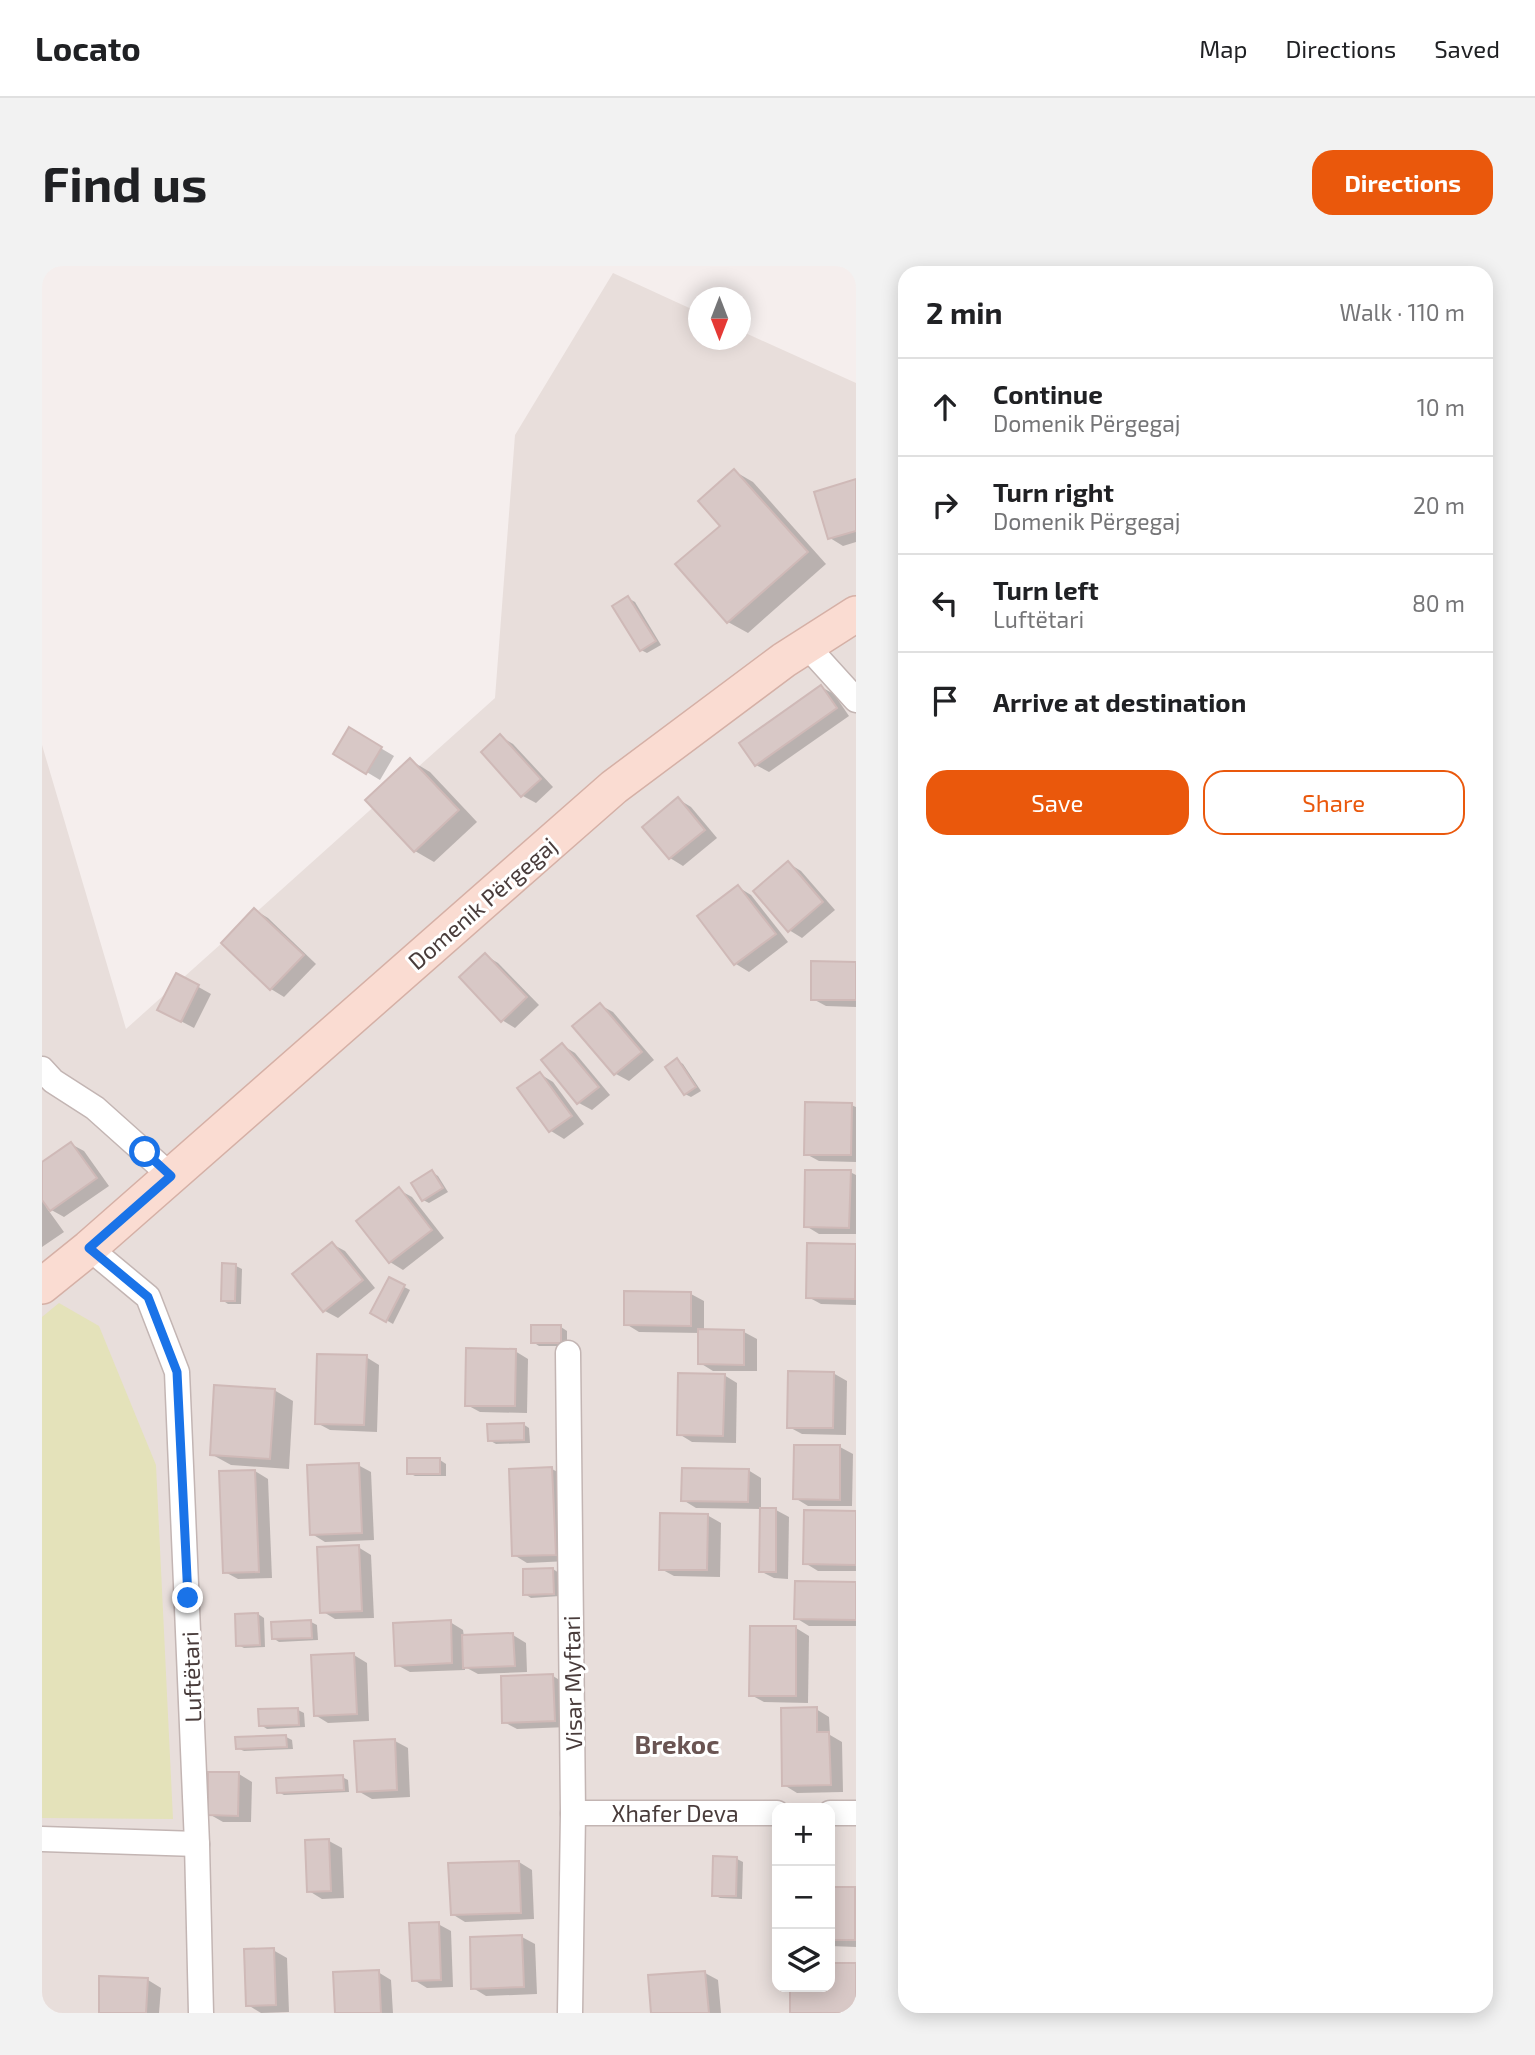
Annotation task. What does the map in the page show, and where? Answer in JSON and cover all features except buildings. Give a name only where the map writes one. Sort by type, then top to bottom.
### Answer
[{"type":"main road","name":"Domenik Përgegaj","points":[[42,1286],[89,1248],[614,787],[806,645],[856,614]]},
{"type":"street","points":[[806,645],[856,700]]},
{"type":"street","points":[[42,1069],[53,1081],[95,1108],[171,1176]]},
{"type":"street","name":"Luftëtari","points":[[89,1248],[148,1297],[177,1372],[197,1844],[201,2013]]},
{"type":"street","name":"Visar Myftari","points":[[568,1353],[573,1812],[570,2013]]},
{"type":"street","name":"Xhafer Deva","points":[[573,1812],[772,1813]]},
{"type":"street","points":[[835,1813],[856,1813]]},
{"type":"street","points":[[42,1839],[197,1844]]},
{"type":"shaded area","points":[[613,273],[688,307],[688,350],[751,350],[751,336],[856,383],[856,2013],[42,2013],[42,745],[126,1029],[495,698],[515,435]]},
{"type":"shaded area","points":[[59,1303],[99,1326],[156,1465],[173,1819],[42,1818],[42,1317]]},
{"type":"district","name":"Brekoc","points":[[677,1743]]},
{"type":"route","points":[[145,1152],[171,1176],[89,1248],[148,1297],[177,1372],[188,1598]]}]
